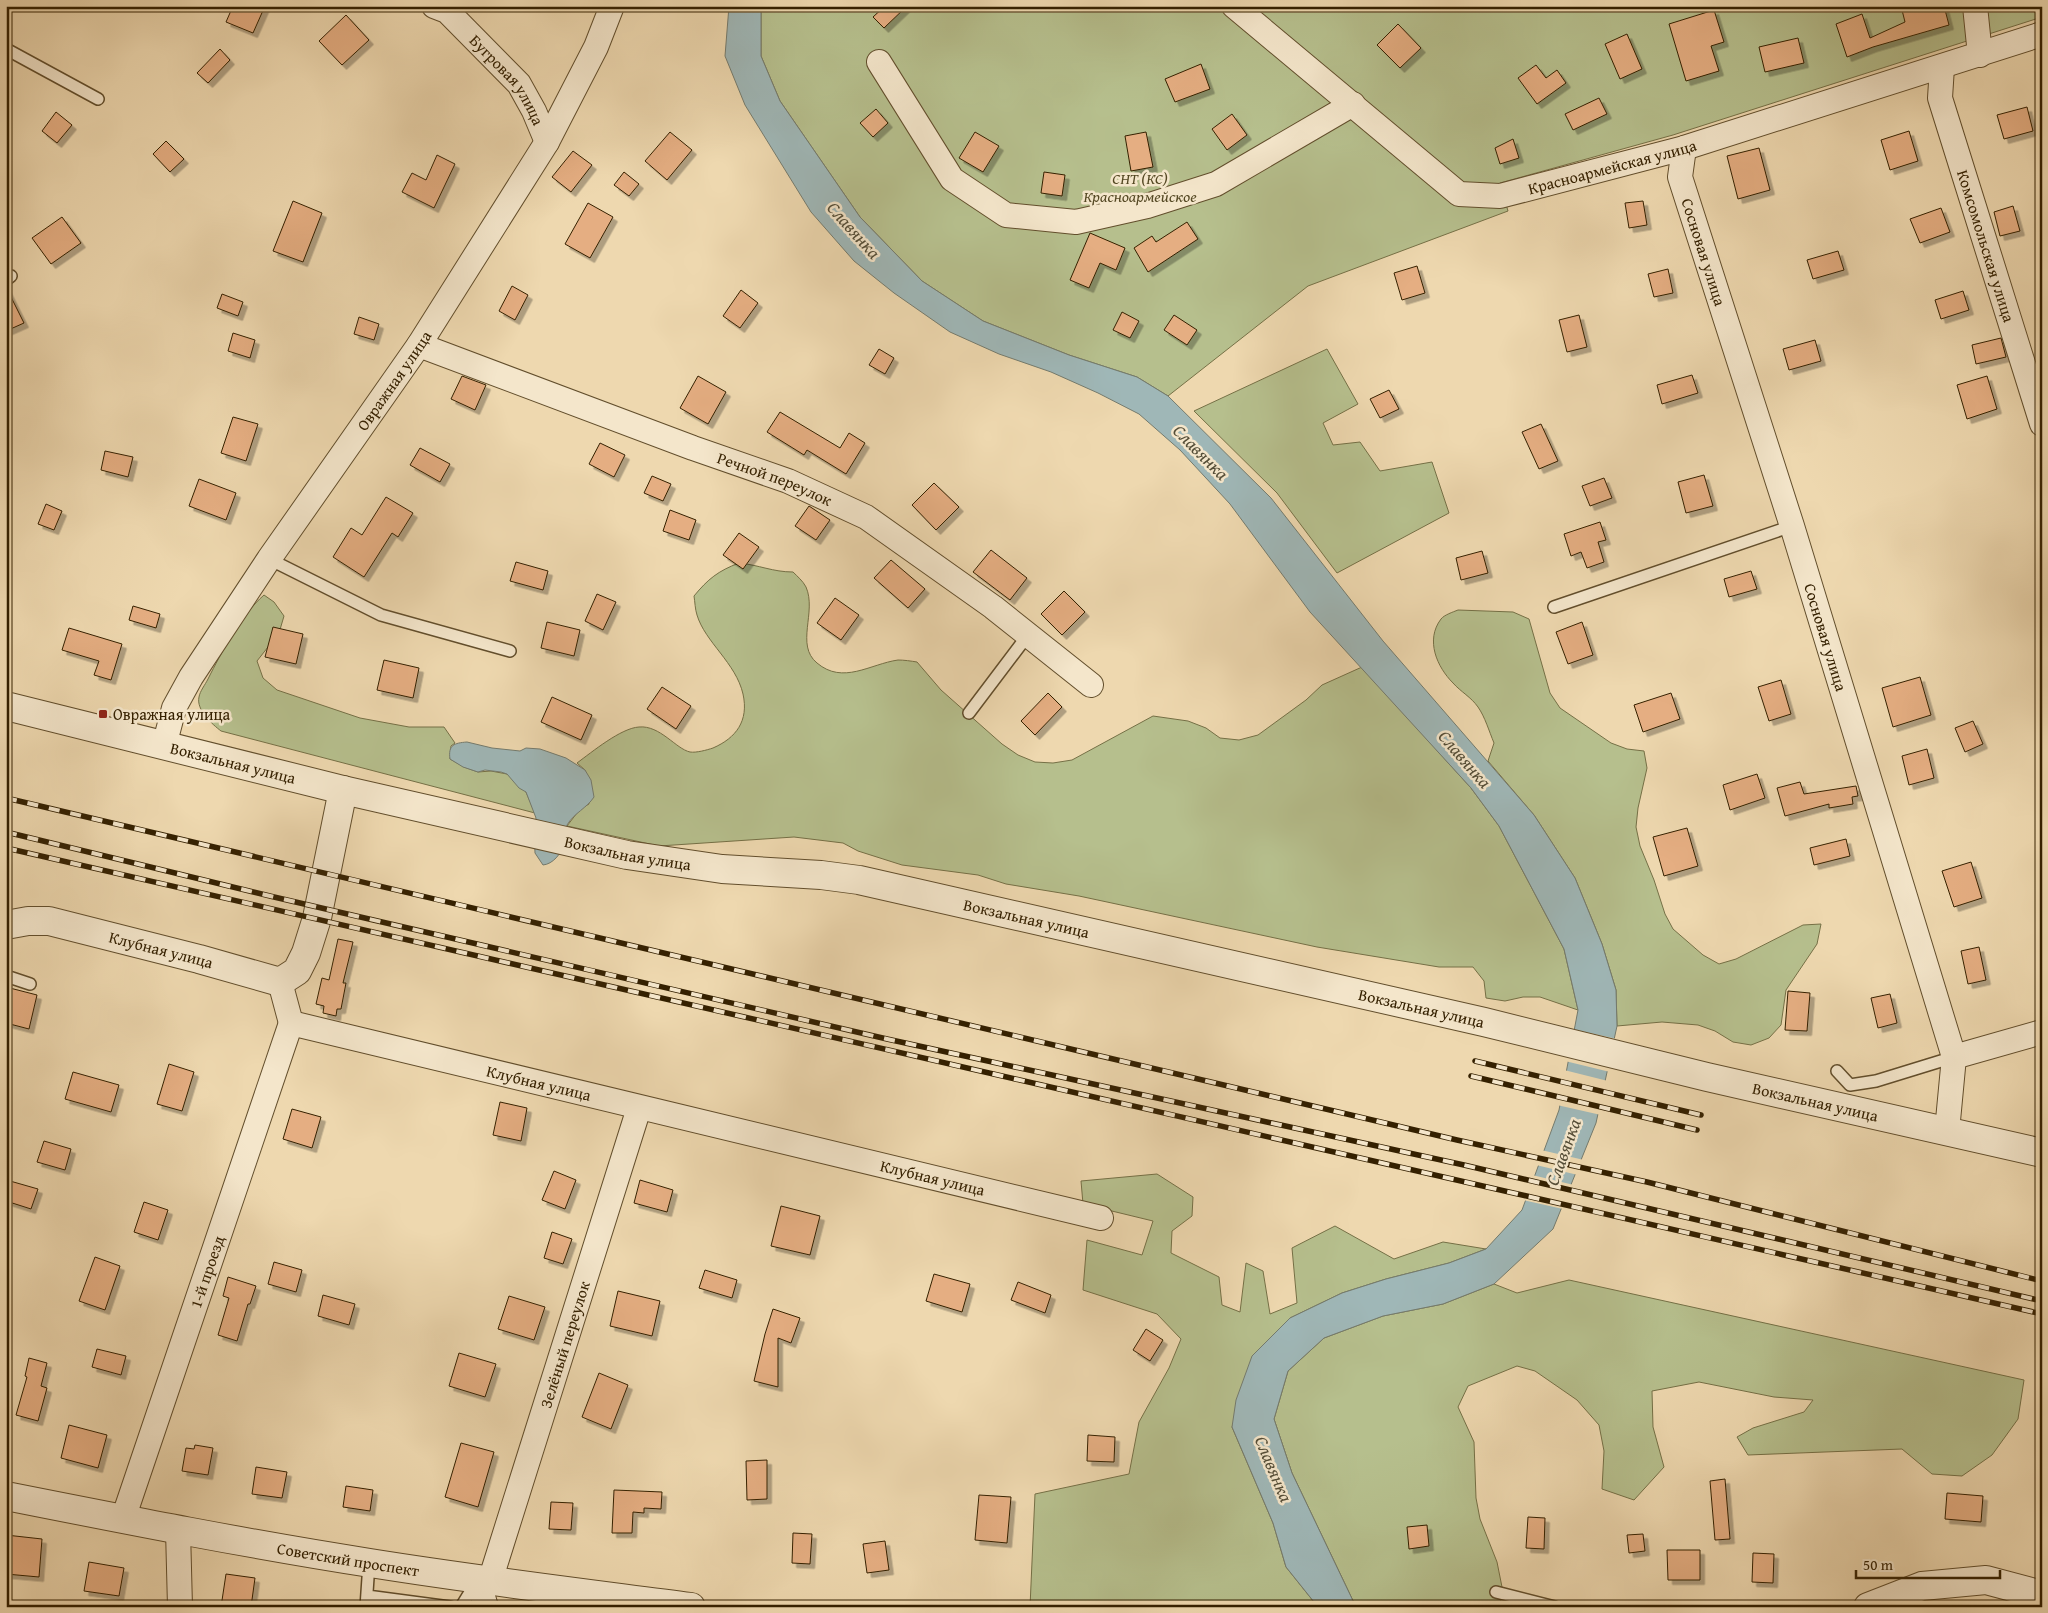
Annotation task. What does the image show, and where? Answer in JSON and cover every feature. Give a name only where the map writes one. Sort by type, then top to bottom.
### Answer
[{"type":"street","name":"Бугровая улица","points":[[434,6],[447,11],[519,84],[534,111],[546,142]]},
{"type":"street","name":"Овражная улица","points":[[164,746],[174,708],[191,677],[269,560],[419,346],[546,142],[596,47],[612,6]]},
{"type":"street","name":"Красноармейская улица","points":[[1234,6],[1459,194],[1500,196],[1684,148],[2042,34]]},
{"type":"street","points":[[1975,6],[1980,55]]},
{"type":"street","points":[[879,62],[952,179],[1006,215],[1076,222],[1147,206],[1216,184],[1352,104]]},
{"type":"street","name":"Комсомольская улица","points":[[1942,67],[1940,98],[2042,424]]},
{"type":"street","name":"Сосновая улица","points":[[1684,148],[1680,177],[1792,526],[1954,1058],[1947,1131]]},
{"type":"street","name":"Речной переулок","points":[[419,346],[693,448],[788,481],[866,517],[993,607],[1091,685]]},
{"type":"street","name":"Вокзальная улица","points":[[6,706],[342,790],[627,855],[722,869],[821,875],[859,880],[1484,1022],[1707,1077],[2042,1153]]},
{"type":"street","points":[[291,1023],[280,982],[297,971],[306,953],[317,918],[342,790]]},
{"type":"street","name":"Клубная улица","points":[[6,925],[28,920],[49,921],[280,982]]},
{"type":"street","name":"Клубная улица","points":[[291,1023],[1101,1218]]},
{"type":"street","name":"1-й проезд","points":[[123,1519],[291,1023]]},
{"type":"street","points":[[1954,1058],[2042,1032]]},
{"type":"street","name":"Зелёный переулок","points":[[485,1589],[639,1108]]},
{"type":"street","name":"Советский проспект","points":[[6,1496],[178,1530],[369,1563],[485,1589],[691,1607]]},
{"type":"street","points":[[178,1530],[180,1607]]},
{"type":"street","points":[[1868,1607],[1922,1586],[1986,1580],[2042,1595]]},
{"type":"lane","points":[[6,49],[98,98]]},
{"type":"lane","points":[[1554,607],[1792,526]]},
{"type":"lane","points":[[269,560],[381,615],[510,651]]},
{"type":"lane","points":[[969,713],[1028,635]]},
{"type":"lane","points":[[6,976],[30,984]]},
{"type":"lane","points":[[1836,1071],[1850,1085],[1876,1081],[1954,1058]]},
{"type":"lane","points":[[369,1563],[366,1602],[450,1607]]},
{"type":"lane","points":[[461,1607],[485,1589]]},
{"type":"lane","points":[[1496,1592],[1555,1607]]},
{"type":"green space","name":"СНТ (КС) Красноармейское","points":[[761,6],[2042,6],[2042,17],[1673,135],[1500,183],[1508,211],[1308,286],[1168,396],[1137,377],[1069,355],[983,321],[922,281],[860,217],[780,101],[761,56]]},
{"type":"green space","points":[[1327,349],[1358,404],[1323,423],[1333,445],[1360,442],[1380,471],[1432,462],[1449,513],[1337,573],[1277,493],[1194,411]]},
{"type":"green space","points":[[739,563],[793,572],[803,583],[809,597],[808,647],[811,656],[817,663],[827,669],[847,673],[898,660],[917,662],[941,690],[1002,744],[1018,755],[1035,762],[1053,763],[1072,760],[1153,716],[1188,721],[1206,728],[1220,738],[1239,740],[1258,735],[1306,700],[1322,685],[1362,667],[1471,788],[1499,826],[1564,949],[1578,1010],[1540,997],[1523,997],[1505,1001],[1486,998],[1484,981],[1473,967],[1439,967],[1317,947],[1079,896],[1006,884],[978,875],[902,865],[858,851],[843,843],[794,837],[659,846],[567,826],[580,809],[589,804],[585,770],[577,763],[615,736],[632,728],[647,727],[661,733],[685,750],[695,752],[711,749],[721,744],[734,734],[739,727],[744,712],[743,694],[734,672],[701,625],[696,613],[694,596],[714,576]]},
{"type":"green space","points":[[264,595],[274,602],[284,616],[279,633],[257,661],[263,678],[277,690],[360,718],[409,727],[444,727],[455,743],[451,746],[450,759],[478,772],[491,771],[507,774],[526,792],[535,813],[221,731],[217,728],[202,712],[199,702],[201,690],[233,634],[248,612]]},
{"type":"green space","points":[[1458,610],[1513,612],[1529,619],[1550,693],[1560,708],[1611,743],[1627,749],[1644,751],[1647,768],[1638,808],[1636,827],[1640,846],[1665,914],[1673,929],[1703,955],[1719,964],[1736,959],[1803,925],[1821,924],[1817,944],[1786,990],[1781,1025],[1769,1038],[1751,1045],[1733,1042],[1715,1031],[1698,1025],[1662,1022],[1617,1026],[1616,990],[1602,944],[1575,878],[1534,815],[1488,761],[1494,743],[1483,715],[1475,703],[1447,677],[1438,661],[1434,644],[1436,627],[1442,618]]},
{"type":"green space","points":[[1157,1174],[1193,1197],[1192,1216],[1172,1231],[1171,1253],[1219,1277],[1222,1305],[1240,1312],[1246,1263],[1263,1271],[1270,1314],[1297,1303],[1292,1248],[1335,1226],[1394,1259],[1443,1242],[1486,1249],[1449,1263],[1386,1279],[1342,1293],[1290,1318],[1232,1427],[1273,1523],[1286,1567],[1318,1607],[1030,1607],[1035,1494],[1129,1474],[1139,1422],[1169,1368],[1181,1339],[1157,1314],[1083,1290],[1087,1240],[1142,1255],[1153,1221],[1083,1204],[1081,1181]]},
{"type":"green space","points":[[1569,1280],[2024,1380],[2018,1419],[1992,1455],[1962,1476],[1932,1474],[1902,1449],[1748,1455],[1737,1437],[1753,1428],[1804,1412],[1813,1400],[1774,1397],[1699,1382],[1652,1391],[1653,1427],[1664,1467],[1634,1500],[1602,1489],[1604,1451],[1599,1425],[1577,1400],[1535,1371],[1517,1366],[1468,1386],[1458,1407],[1474,1442],[1476,1498],[1480,1519],[1497,1562],[1503,1592],[1499,1607],[1356,1607],[1292,1473],[1274,1419],[1288,1371],[1324,1338],[1383,1316],[1443,1304],[1494,1284],[1517,1293]]},
{"type":"water","name":"Славянка","points":[[729,6],[761,6],[761,56],[780,101],[860,217],[922,281],[983,321],[1069,355],[1137,377],[1168,396],[1271,498],[1383,641],[1534,815],[1575,878],[1602,944],[1616,990],[1617,1026],[1596,1123],[1553,1229],[1494,1284],[1443,1304],[1383,1316],[1324,1338],[1288,1371],[1274,1419],[1292,1473],[1356,1607],[1318,1607],[1286,1567],[1273,1523],[1232,1427],[1236,1400],[1252,1356],[1290,1318],[1342,1293],[1386,1279],[1449,1263],[1486,1249],[1522,1210],[1559,1110],[1578,1010],[1564,949],[1499,826],[1471,788],[1310,612],[1230,504],[1180,450],[1139,414],[1051,372],[999,354],[950,332],[894,293],[854,261],[811,212],[745,105],[725,56]]},
{"type":"water","points":[[467,742],[492,748],[520,751],[526,748],[540,749],[566,758],[585,770],[591,780],[594,797],[567,825],[563,848],[553,861],[543,865],[535,853],[534,828],[536,818],[526,792],[519,788],[507,774],[485,770],[478,772],[463,767],[450,759],[450,751],[453,746]]},
{"type":"pier","points":[[1572,1029],[1617,1039],[1610,1072],[1565,1061]]},
{"type":"pier","points":[[1564,1070],[1608,1081],[1601,1115],[1557,1105]]},
{"type":"pier","points":[[1541,1150],[1584,1160],[1578,1175],[1536,1165]]},
{"type":"pier","points":[[1532,1175],[1574,1185],[1563,1209],[1523,1200]]},
{"type":"building","points":[[233,6],[265,6],[253,33],[226,22]]},
{"type":"building","points":[[885,6],[907,6],[884,28],[873,17]]},
{"type":"building","points":[[1901,6],[1944,6],[1949,25],[1873,47],[1847,57],[1836,24],[1862,14],[1870,38],[1905,22]]},
{"type":"building","points":[[1714,10],[1724,42],[1711,46],[1719,71],[1686,81],[1669,24]]},
{"type":"building","points":[[346,15],[369,40],[342,65],[319,41]]},
{"type":"building","points":[[1398,24],[1421,48],[1400,68],[1377,45]]},
{"type":"building","points":[[1627,34],[1642,69],[1620,79],[1605,44]]},
{"type":"building","points":[[1798,38],[1804,63],[1765,72],[1759,47]]},
{"type":"building","points":[[220,49],[230,60],[208,83],[197,73]]},
{"type":"building","points":[[1201,64],[1210,89],[1175,102],[1165,79]]},
{"type":"building","points":[[1536,65],[1546,78],[1557,70],[1566,83],[1537,104],[1518,78]]},
{"type":"building","points":[[1599,98],[1607,114],[1573,130],[1565,114]]},
{"type":"building","points":[[2027,107],[2033,131],[2004,139],[1997,115]]},
{"type":"building","points":[[876,109],[888,123],[873,137],[860,123]]},
{"type":"building","points":[[56,112],[72,125],[57,143],[42,131]]},
{"type":"building","points":[[1232,114],[1247,135],[1227,150],[1212,129]]},
{"type":"building","points":[[1909,131],[1918,161],[1890,170],[1881,140]]},
{"type":"building","points":[[670,132],[692,150],[667,180],[645,161]]},
{"type":"building","points":[[975,132],[999,146],[983,172],[959,158]]},
{"type":"building","points":[[1146,132],[1153,167],[1131,171],[1125,136]]},
{"type":"building","points":[[1513,139],[1519,158],[1500,164],[1495,148]]},
{"type":"building","points":[[166,141],[184,159],[170,172],[153,154]]},
{"type":"building","points":[[1759,148],[1770,190],[1738,199],[1727,156]]},
{"type":"building","points":[[573,151],[592,165],[571,192],[552,177]]},
{"type":"building","points":[[437,155],[455,164],[434,208],[402,192],[412,173],[426,180]]},
{"type":"building","points":[[624,172],[639,184],[629,196],[614,185]]},
{"type":"building","points":[[1044,172],[1065,175],[1062,196],[1041,193]]},
{"type":"building","points":[[293,201],[322,213],[303,262],[273,251]]},
{"type":"building","points":[[1643,201],[1647,225],[1629,228],[1625,203]]},
{"type":"building","points":[[588,203],[613,217],[590,258],[565,244]]},
{"type":"building","points":[[2013,206],[2020,231],[2000,236],[1994,212]]},
{"type":"building","points":[[1941,208],[1950,232],[1920,243],[1910,219]]},
{"type":"building","points":[[62,217],[81,243],[51,264],[32,238]]},
{"type":"building","points":[[1187,222],[1198,239],[1148,272],[1134,248],[1152,236],[1156,242]]},
{"type":"building","points":[[1090,233],[1125,248],[1116,270],[1100,263],[1089,288],[1070,280]]},
{"type":"building","points":[[1838,251],[1844,270],[1813,279],[1807,260]]},
{"type":"building","points":[[1417,266],[1425,293],[1402,300],[1394,273]]},
{"type":"building","points":[[1668,269],[1673,293],[1654,297],[1648,274]]},
{"type":"building","points":[[512,286],[528,295],[515,320],[499,311]]},
{"type":"building","points":[[6,287],[24,323],[6,331]]},
{"type":"building","points":[[741,290],[758,303],[740,328],[723,316]]},
{"type":"building","points":[[1963,291],[1969,310],[1941,319],[1935,300]]},
{"type":"building","points":[[222,294],[243,302],[238,316],[217,308]]},
{"type":"building","points":[[1122,312],[1139,321],[1130,338],[1113,330]]},
{"type":"building","points":[[1174,315],[1197,330],[1187,345],[1164,330]]},
{"type":"building","points":[[1579,315],[1587,347],[1567,352],[1559,320]]},
{"type":"building","points":[[359,317],[379,324],[374,340],[354,334]]},
{"type":"building","points":[[233,333],[255,340],[250,358],[228,351]]},
{"type":"building","points":[[2001,338],[2006,357],[1976,364],[1972,345]]},
{"type":"building","points":[[1815,340],[1821,361],[1789,370],[1783,349]]},
{"type":"building","points":[[879,349],[894,358],[885,374],[869,365]]},
{"type":"building","points":[[1692,375],[1698,393],[1662,404],[1657,385]]},
{"type":"building","points":[[462,376],[486,385],[475,410],[451,399]]},
{"type":"building","points":[[698,376],[726,392],[708,424],[680,408]]},
{"type":"building","points":[[1987,376],[1997,409],[1967,419],[1957,385]]},
{"type":"building","points":[[1389,390],[1399,409],[1380,418],[1370,399]]},
{"type":"building","points":[[780,412],[840,448],[849,433],[865,443],[846,474],[807,450],[804,455],[767,432]]},
{"type":"building","points":[[233,417],[258,424],[246,461],[221,453]]},
{"type":"building","points":[[1541,424],[1558,461],[1539,469],[1522,432]]},
{"type":"building","points":[[600,443],[625,455],[614,477],[589,464]]},
{"type":"building","points":[[420,448],[450,464],[440,482],[410,465]]},
{"type":"building","points":[[105,451],[133,457],[128,477],[101,470]]},
{"type":"building","points":[[1704,475],[1713,506],[1686,513],[1678,482]]},
{"type":"building","points":[[652,476],[671,484],[663,501],[644,493]]},
{"type":"building","points":[[1604,478],[1612,498],[1590,506],[1582,486]]},
{"type":"building","points":[[199,479],[236,493],[226,520],[189,506]]},
{"type":"building","points":[[934,483],[959,507],[936,530],[912,505]]},
{"type":"building","points":[[386,497],[413,513],[398,537],[392,533],[364,577],[333,557],[351,528],[362,535]]},
{"type":"building","points":[[46,504],[62,511],[54,530],[38,524]]},
{"type":"building","points":[[809,506],[830,520],[816,540],[795,526]]},
{"type":"building","points":[[670,510],[696,520],[689,540],[663,531]]},
{"type":"building","points":[[1600,522],[1606,540],[1598,542],[1604,562],[1587,568],[1581,552],[1571,556],[1564,534]]},
{"type":"building","points":[[739,533],[759,547],[743,569],[723,555]]},
{"type":"building","points":[[991,550],[1027,578],[1010,600],[973,572]]},
{"type":"building","points":[[1482,551],[1488,573],[1461,580],[1456,558]]},
{"type":"building","points":[[891,560],[925,589],[908,608],[874,578]]},
{"type":"building","points":[[516,562],[548,571],[543,590],[510,581]]},
{"type":"building","points":[[1751,571],[1757,589],[1729,597],[1724,579]]},
{"type":"building","points":[[1064,591],[1085,612],[1062,635],[1041,614]]},
{"type":"building","points":[[597,594],[616,602],[603,630],[585,621]]},
{"type":"building","points":[[835,598],[859,615],[841,640],[817,623]]},
{"type":"building","points":[[133,606],[160,614],[156,628],[129,620]]},
{"type":"building","points":[[547,622],[580,630],[574,656],[541,648]]},
{"type":"building","points":[[1582,622],[1593,655],[1568,664],[1556,632]]},
{"type":"building","points":[[273,627],[303,634],[296,664],[265,657]]},
{"type":"building","points":[[69,628],[122,644],[111,680],[94,675],[99,661],[62,650]]},
{"type":"building","points":[[384,660],[419,668],[413,698],[377,690]]},
{"type":"building","points":[[1920,677],[1931,715],[1893,727],[1882,688]]},
{"type":"building","points":[[1781,680],[1791,714],[1769,721],[1758,687]]},
{"type":"building","points":[[662,687],[691,706],[676,729],[647,709]]},
{"type":"building","points":[[1048,693],[1062,707],[1035,735],[1021,721]]},
{"type":"building","points":[[1671,693],[1680,719],[1643,732],[1634,705]]},
{"type":"building","points":[[552,697],[592,715],[581,740],[541,722]]},
{"type":"building","points":[[1973,721],[1983,744],[1965,752],[1955,728]]},
{"type":"building","points":[[1927,749],[1934,778],[1909,785],[1902,756]]},
{"type":"building","points":[[1757,774],[1765,798],[1730,810],[1723,785]]},
{"type":"building","points":[[1800,782],[1804,794],[1856,786],[1858,796],[1852,797],[1853,804],[1829,808],[1829,804],[1785,816],[1777,788]]},
{"type":"building","points":[[1687,828],[1698,866],[1664,876],[1653,837]]},
{"type":"building","points":[[1846,839],[1850,856],[1814,865],[1810,848]]},
{"type":"building","points":[[1971,862],[1982,898],[1954,907],[1942,871]]},
{"type":"building","points":[[338,939],[353,942],[343,983],[346,983],[341,1009],[337,1009],[336,1016],[323,1013],[324,1006],[316,1004],[322,978],[329,980]]},
{"type":"building","points":[[1979,947],[1986,980],[1968,984],[1961,951]]},
{"type":"building","points":[[6,987],[37,995],[29,1029],[6,1023]]},
{"type":"building","points":[[1788,991],[1810,993],[1807,1031],[1785,1030]]},
{"type":"building","points":[[1890,994],[1897,1023],[1878,1028],[1871,998]]},
{"type":"building","points":[[169,1064],[194,1072],[182,1111],[157,1104]]},
{"type":"building","points":[[73,1072],[119,1085],[111,1112],[65,1099]]},
{"type":"building","points":[[500,1102],[527,1108],[521,1141],[493,1135]]},
{"type":"building","points":[[292,1109],[321,1117],[312,1148],[283,1139]]},
{"type":"building","points":[[44,1141],[71,1149],[65,1170],[37,1162]]},
{"type":"building","points":[[554,1171],[576,1180],[565,1209],[542,1200]]},
{"type":"building","points":[[640,1180],[673,1190],[667,1212],[634,1203]]},
{"type":"building","points":[[10,1181],[38,1189],[31,1209],[6,1201],[6,1193]]},
{"type":"building","points":[[144,1202],[168,1210],[158,1240],[134,1232]]},
{"type":"building","points":[[781,1206],[820,1216],[810,1255],[771,1246]]},
{"type":"building","points":[[552,1232],[572,1239],[563,1264],[544,1258]]},
{"type":"building","points":[[95,1257],[120,1266],[105,1310],[79,1301]]},
{"type":"building","points":[[274,1262],[302,1270],[296,1292],[268,1284]]},
{"type":"building","points":[[705,1270],[737,1280],[732,1298],[699,1288]]},
{"type":"building","points":[[934,1274],[970,1284],[962,1312],[926,1301]]},
{"type":"building","points":[[228,1277],[256,1286],[250,1304],[248,1304],[237,1341],[218,1335],[229,1298],[223,1296]]},
{"type":"building","points":[[1018,1282],[1051,1295],[1045,1313],[1011,1300]]},
{"type":"building","points":[[618,1291],[660,1301],[652,1336],[610,1326]]},
{"type":"building","points":[[323,1295],[355,1304],[349,1325],[318,1316]]},
{"type":"building","points":[[509,1296],[545,1307],[534,1340],[498,1329]]},
{"type":"building","points":[[773,1309],[800,1318],[791,1343],[778,1338],[778,1387],[754,1381]]},
{"type":"building","points":[[1146,1329],[1163,1340],[1150,1361],[1133,1350]]},
{"type":"building","points":[[97,1349],[126,1356],[121,1375],[92,1367]]},
{"type":"building","points":[[459,1353],[496,1364],[485,1397],[449,1386]]},
{"type":"building","points":[[29,1358],[47,1363],[41,1386],[47,1388],[38,1421],[16,1415],[27,1377],[25,1376]]},
{"type":"building","points":[[599,1373],[628,1385],[611,1429],[582,1417]]},
{"type":"building","points":[[69,1425],[107,1435],[98,1468],[61,1458]]},
{"type":"building","points":[[1088,1435],[1115,1437],[1114,1462],[1087,1461]]},
{"type":"building","points":[[461,1443],[494,1452],[478,1507],[445,1497]]},
{"type":"building","points":[[195,1445],[213,1448],[208,1475],[182,1471],[186,1448],[194,1449]]},
{"type":"building","points":[[767,1460],[767,1499],[747,1500],[746,1461]]},
{"type":"building","points":[[256,1467],[287,1472],[282,1498],[252,1494]]},
{"type":"building","points":[[1725,1479],[1730,1539],[1715,1540],[1710,1481]]},
{"type":"building","points":[[346,1486],[373,1490],[370,1511],[343,1507]]},
{"type":"building","points":[[614,1490],[662,1492],[661,1509],[644,1508],[644,1513],[633,1512],[632,1533],[612,1533]]},
{"type":"building","points":[[1947,1493],[1983,1496],[1981,1522],[1945,1519]]},
{"type":"building","points":[[979,1495],[1011,1497],[1007,1543],[975,1540]]},
{"type":"building","points":[[551,1502],[573,1503],[571,1530],[549,1529]]},
{"type":"building","points":[[1528,1517],[1545,1518],[1544,1549],[1526,1548]]},
{"type":"building","points":[[1427,1525],[1429,1546],[1409,1549],[1407,1527]]},
{"type":"building","points":[[793,1533],[812,1534],[810,1564],[792,1563]]},
{"type":"building","points":[[1643,1534],[1645,1551],[1629,1553],[1627,1535]]},
{"type":"building","points":[[6,1535],[42,1539],[39,1577],[6,1574]]},
{"type":"building","points":[[885,1541],[889,1570],[867,1573],[863,1544]]},
{"type":"building","points":[[1667,1550],[1700,1550],[1700,1580],[1668,1580]]},
{"type":"building","points":[[1753,1553],[1774,1554],[1773,1583],[1752,1582]]},
{"type":"building","points":[[89,1562],[124,1568],[119,1596],[84,1591]]},
{"type":"building","points":[[226,1574],[255,1578],[251,1607],[221,1607]]},
{"type":"railway","points":[[6,798],[1457,1140],[1647,1182],[2042,1281]]},
{"type":"railway","points":[[6,832],[274,897],[887,1039],[1464,1165],[2042,1301]]},
{"type":"railway","points":[[6,848],[2042,1314]]},
{"type":"railway","points":[[1475,1061],[1701,1115]]},
{"type":"railway","points":[[1471,1076],[1697,1130]]},
{"type":"place","name":"Овражная улица","points":[[103,714]]}]
